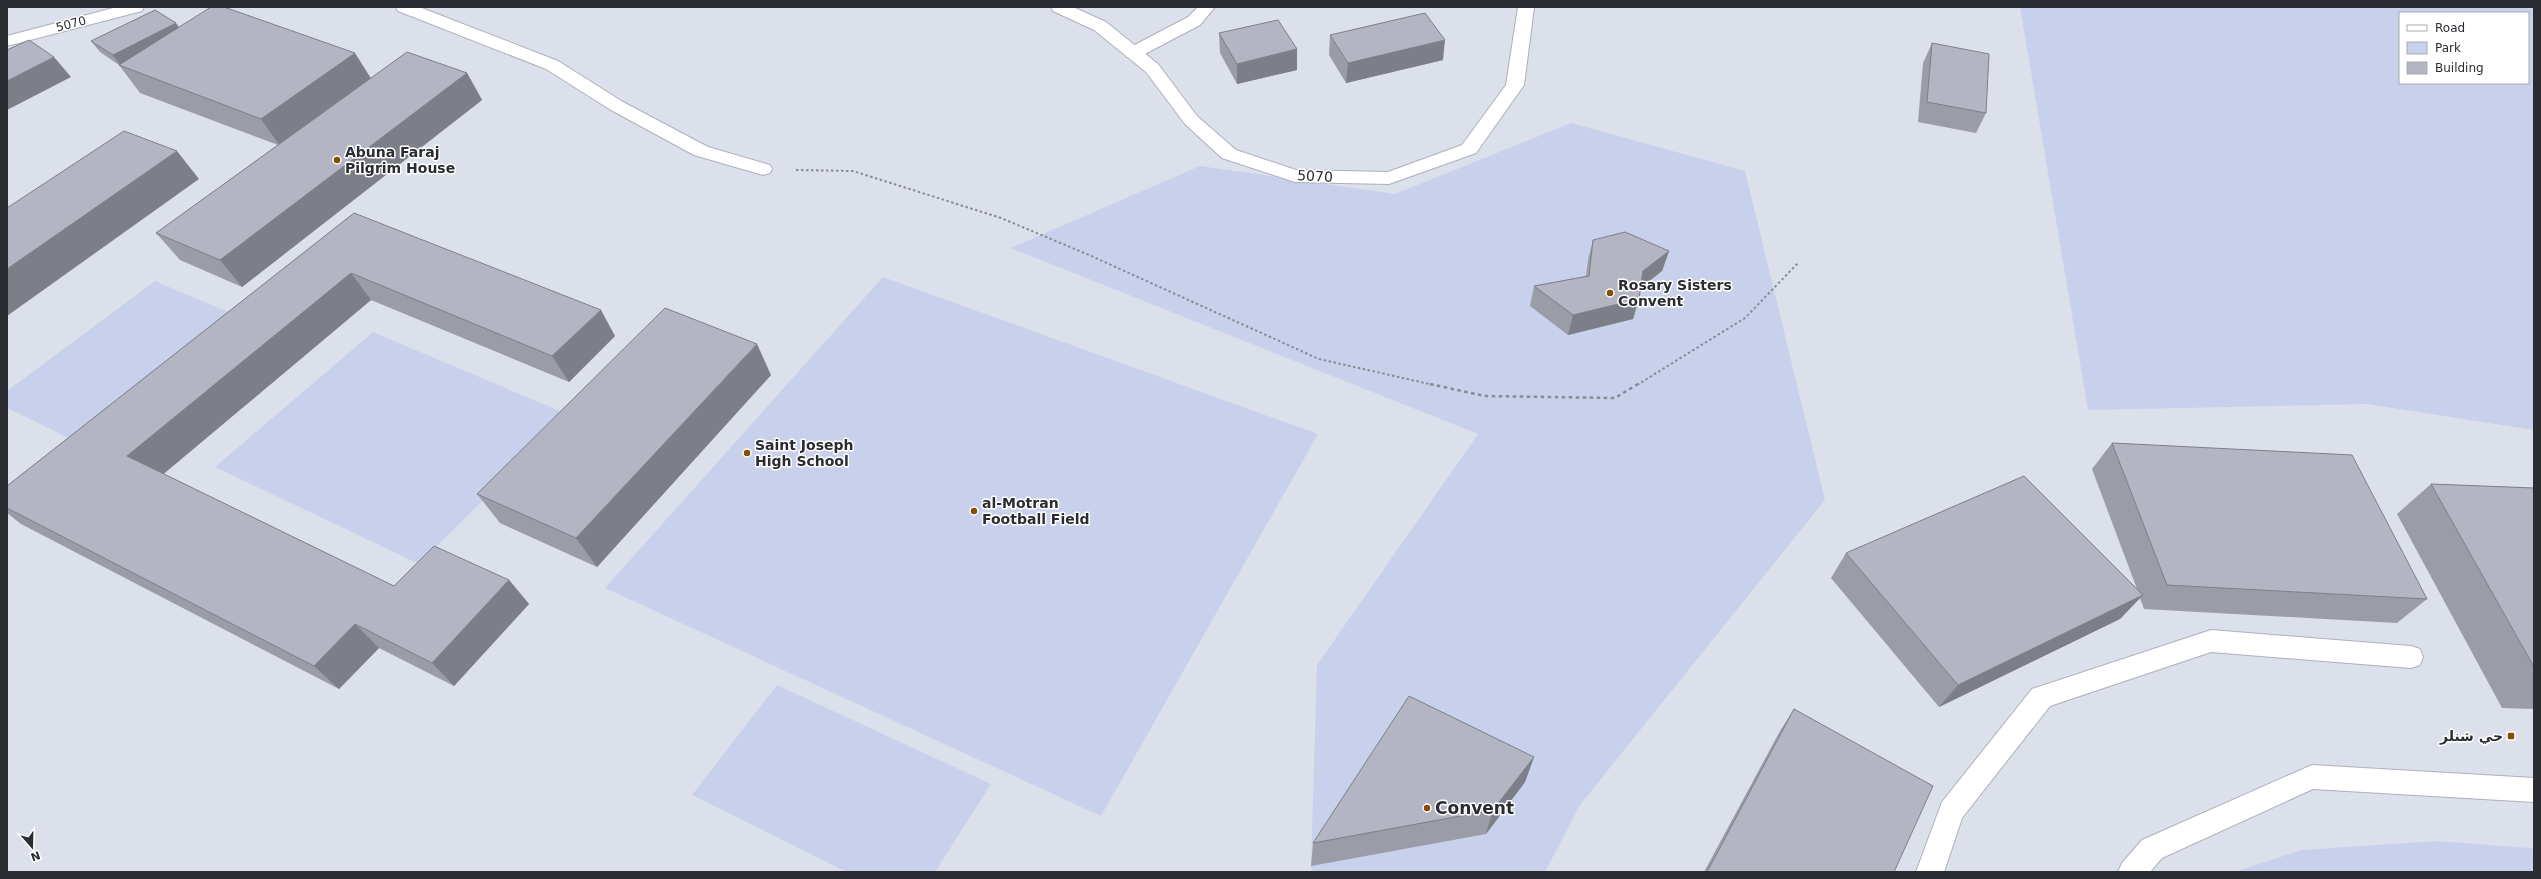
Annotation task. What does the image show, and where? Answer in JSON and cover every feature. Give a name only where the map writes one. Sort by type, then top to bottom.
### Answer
[{"type":"street","name":"5070","points":[[7,42],[136,7]]},
{"type":"street","points":[[404,7],[552,65],[616,106],[701,151],[763,169]]},
{"type":"street","name":"5070","points":[[1059,7],[1100,26],[1152,68],[1190,120],[1228,154],[1295,176],[1389,178],[1469,149],[1515,85],[1526,7]]},
{"type":"street","points":[[1133,53],[1194,21],[1207,7]]},
{"type":"street","points":[[1930,872],[1951,811],[2041,697],[2211,641],[2411,656]]},
{"type":"street","points":[[2132,872],[2152,849],[2312,777],[2534,790]]},
{"type":"path","points":[[763,169],[853,171],[1001,218],[1089,254],[1319,359],[1485,396],[1615,398],[1745,318],[1798,263]]},
{"type":"green space","points":[[2020,7],[2534,7],[2534,430],[2367,404],[2088,410]]},
{"type":"green space","points":[[1571,123],[1745,171],[1825,500],[1580,805],[1545,872],[1313,872],[1311,866],[1317,665],[1478,434],[1011,248],[1200,166],[1395,194]]},
{"type":"green space","name":"al-Motran Football Field","points":[[883,277],[1318,434],[1101,816],[605,588]]},
{"type":"green space","points":[[155,281],[240,317],[81,444],[7,408],[7,391]]},
{"type":"green space","points":[[373,332],[569,415],[419,564],[215,467]]},
{"type":"green space","points":[[777,685],[991,784],[935,872],[847,872],[692,795]]},
{"type":"green space","points":[[2437,841],[2534,849],[2534,872],[2234,872],[2302,850]]},
{"type":"building","points":[[211,7],[224,7],[355,53],[261,119],[119,65]]},
{"type":"building","points":[[155,10],[176,23],[113,55],[91,41]]},
{"type":"building","points":[[1425,13],[1445,40],[1348,63],[1330,35]]},
{"type":"building","points":[[1278,20],[1297,49],[1237,64],[1219,33]]},
{"type":"building","points":[[29,40],[54,57],[7,81],[7,50]]},
{"type":"building","points":[[1932,43],[1989,54],[1986,113],[1927,102]]},
{"type":"building","points":[[407,52],[467,73],[220,260],[156,233]]},
{"type":"building","points":[[124,131],[177,151],[7,269],[7,208]]},
{"type":"building","points":[[354,213],[601,310],[552,356],[351,273],[127,456],[394,586],[434,546],[509,580],[432,663],[355,624],[314,666],[7,508],[7,486]]},
{"type":"building","points":[[1625,232],[1669,251],[1643,271],[1639,299],[1573,315],[1534,286],[1589,276],[1593,240]]},
{"type":"building","points":[[665,308],[757,344],[576,538],[477,494]]},
{"type":"building","points":[[2112,443],[2352,455],[2427,599],[2167,585]]},
{"type":"building","points":[[2024,476],[2143,595],[1958,685],[1846,553]]},
{"type":"building","points":[[2431,484],[2534,488],[2534,667]]},
{"type":"building","name":"Convent","points":[[1409,696],[1534,757],[1493,810],[1313,843]]},
{"type":"building","points":[[1794,709],[1933,786],[1894,872],[1707,872]]},
{"type":"place","name":"Abuna Faraj Pilgrim House","points":[[337,160]]},
{"type":"place","name":"Rosary Sisters Convent","points":[[1610,293]]},
{"type":"place","name":"Saint Joseph High School","points":[[747,453]]},
{"type":"place","name":"al-Motran Football Field","points":[[974,511]]},
{"type":"place","name":"حي شنلر","points":[[2511,736]]},
{"type":"place","name":"Convent","points":[[1427,808]]}]
